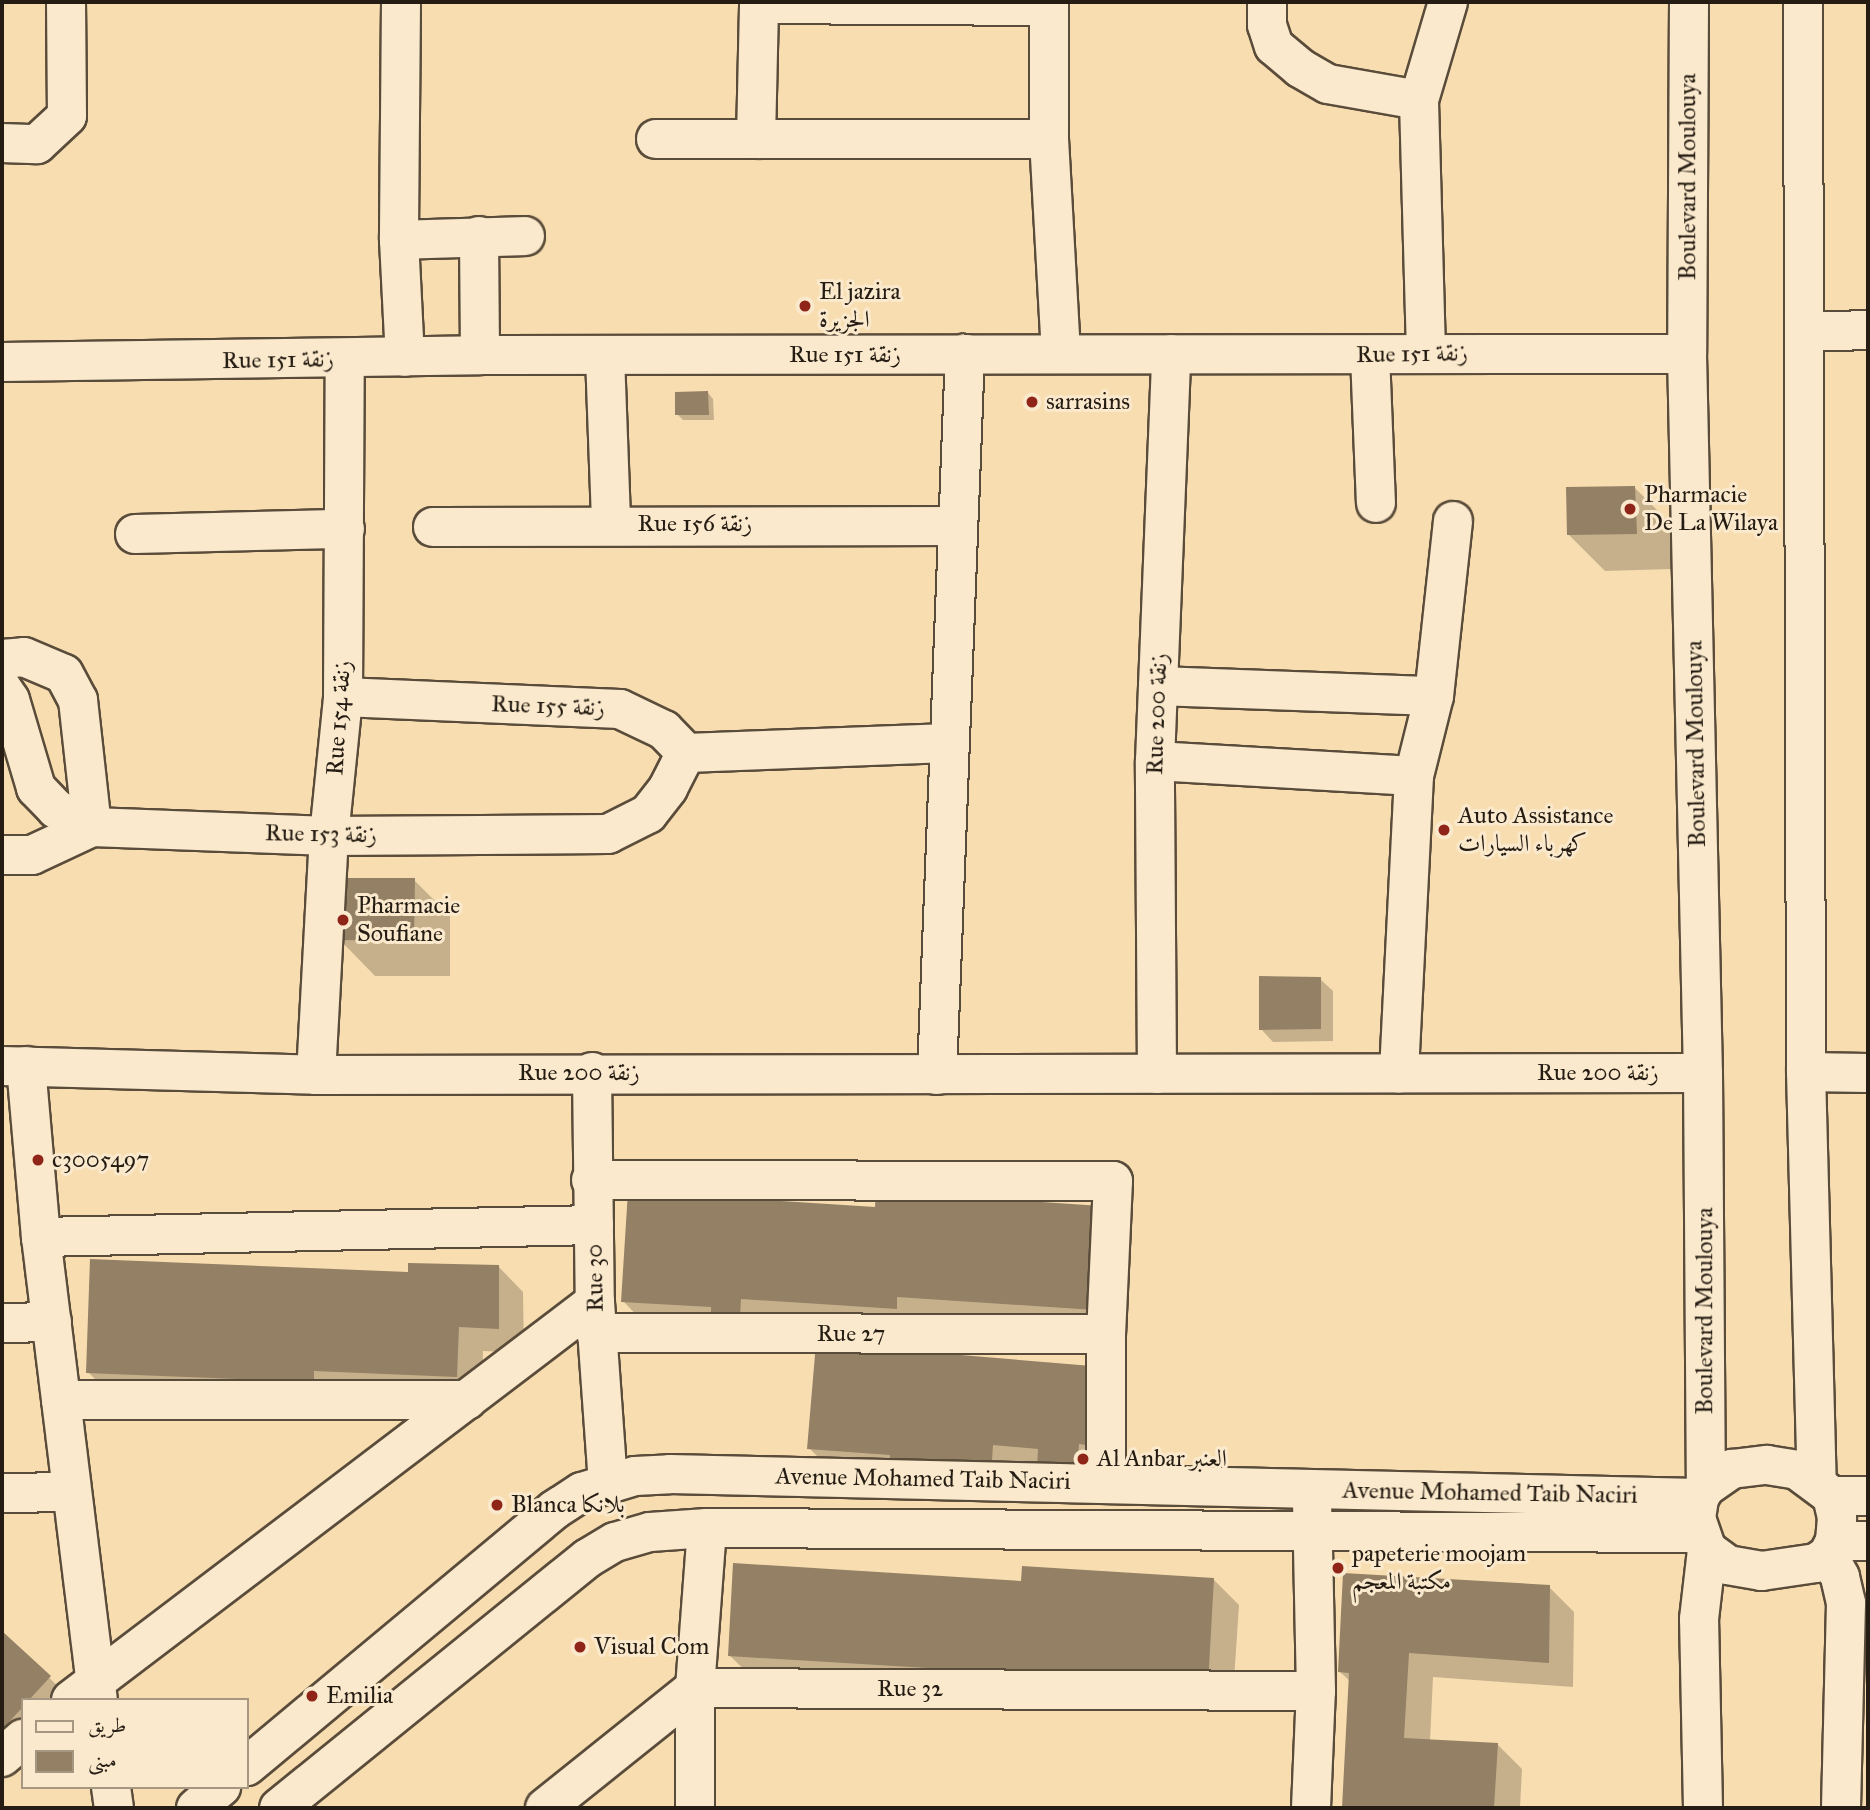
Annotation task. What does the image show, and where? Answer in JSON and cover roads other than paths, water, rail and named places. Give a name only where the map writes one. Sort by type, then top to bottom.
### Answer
[{"type":"street","points":[[2,144],[37,144],[67,116],[66,2]]},
{"type":"street","points":[[401,2],[399,240],[405,357]]},
{"type":"street","points":[[1267,2],[1267,25],[1274,46],[1300,68],[1328,84],[1419,100]]},
{"type":"street","points":[[1426,352],[1419,100],[1448,2]]},
{"type":"street","name":"Boulevard Moulouya","points":[[1689,2],[1687,354],[1703,1073],[1703,1517],[1699,1619],[1703,1808]]},
{"type":"street","points":[[1803,2],[1806,1072],[1839,1491],[1837,1518],[1844,1545],[1840,1577],[1846,1603],[1841,1808]]},
{"type":"street","points":[[756,139],[759,3],[1049,4],[1049,139],[1061,354]]},
{"type":"street","points":[[656,139],[1049,139]]},
{"type":"street","points":[[479,236],[480,355]]},
{"type":"street","points":[[399,240],[526,236]]},
{"type":"street","points":[[1804,332],[1868,330]]},
{"type":"street","name":"Rue 151 زنقة","points":[[2,362],[480,355],[1370,355],[1426,352],[1687,354]]},
{"type":"street","name":"Rue 200 زنقة","points":[[1157,1074],[1155,761],[1171,354]]},
{"type":"street","points":[[937,1075],[965,355]]},
{"type":"street","points":[[1370,355],[1376,503]]},
{"type":"street","points":[[605,356],[611,523]]},
{"type":"street","name":"Rue 154 زنقة","points":[[316,1075],[329,836],[343,697],[345,359]]},
{"type":"street","points":[[1399,1074],[1414,776],[1434,696],[1453,521]]},
{"type":"street","name":"Rue 156 زنقة","points":[[433,527],[611,523],[957,526]]},
{"type":"street","points":[[135,534],[345,529]]},
{"type":"street","points":[[2,659],[24,657],[64,674],[69,682],[78,700],[92,827],[32,855],[2,855]]},
{"type":"street","points":[[1158,686],[1434,696]]},
{"type":"street","name":"Rue 153 زنقة","points":[[2,688],[10,700],[36,788],[56,808],[92,827],[329,836],[608,834],[648,814],[686,753]]},
{"type":"street","name":"Rue 155 زنقة","points":[[343,697],[620,709],[664,730],[686,753]]},
{"type":"street","points":[[686,753],[949,743]]},
{"type":"street","points":[[1155,761],[1414,776]]},
{"type":"street","points":[[14,1066],[16,1118],[41,1237],[52,1322],[71,1492],[88,1693]]},
{"type":"street","name":"Rue 200 زنقة","points":[[14,1066],[316,1075],[592,1072],[937,1075],[1703,1073]]},
{"type":"street","name":"Rue 30","points":[[592,1072],[591,1180],[595,1318],[608,1484]]},
{"type":"street","points":[[1806,1072],[1868,1073]]},
{"type":"street","points":[[591,1180],[1113,1181],[1106,1334],[1106,1483]]},
{"type":"street","points":[[41,1237],[594,1225]]},
{"type":"street","points":[[88,1693],[467,1400],[595,1318]]},
{"type":"street","name":"Rue 27","points":[[595,1318],[1106,1334]]},
{"type":"street","points":[[2,1323],[52,1322]]},
{"type":"street","points":[[61,1400],[467,1400]]},
{"type":"street","points":[[1839,1491],[1797,1470],[1767,1465],[1732,1469],[1703,1517],[1728,1565],[1762,1571],[1796,1569],[1844,1545]]},
{"type":"street","name":"Avenue Mohamed Taib Naciri","points":[[248,1765],[554,1510],[582,1492],[608,1484],[670,1474],[1312,1488],[1703,1517]]},
{"type":"street","points":[[1311,1808],[1316,1690],[1312,1488]]},
{"type":"street","points":[[2,1493],[71,1492]]},
{"type":"street","name":"Avenue Mohamed Taib Naciri","points":[[279,1808],[588,1558],[615,1542],[650,1532],[707,1528],[1312,1531],[1703,1517]]},
{"type":"street","points":[[695,1808],[695,1688],[707,1528]]},
{"type":"street","points":[[545,1808],[695,1688]]},
{"type":"street","name":"Rue 32","points":[[695,1688],[1316,1690]]},
{"type":"street","points":[[2,1757],[21,1742]]},
{"type":"street","points":[[111,1789],[114,1808]]},
{"type":"street","points":[[196,1808],[219,1789]]},
{"type":"place","name":"El jazira الجزيرة","points":[[805,306]]},
{"type":"place","name":"sarrasins","points":[[1032,402]]},
{"type":"place","name":"Pharmacie De La Wilaya","points":[[1630,509]]},
{"type":"place","name":"Auto Assistance كهرباء السيارات","points":[[1444,830]]},
{"type":"place","name":"Pharmacie Soufiane","points":[[343,920]]},
{"type":"place","name":"c3005497","points":[[38,1160]]},
{"type":"place","name":"Al Anbar العنبر","points":[[1083,1459]]},
{"type":"place","name":"Blanca بلانكا","points":[[497,1505]]},
{"type":"place","name":"papeterie moojam مكتبة المعجم","points":[[1338,1568]]},
{"type":"place","name":"Visual Com","points":[[580,1647]]},
{"type":"place","name":"Emilia","points":[[312,1696]]}]
